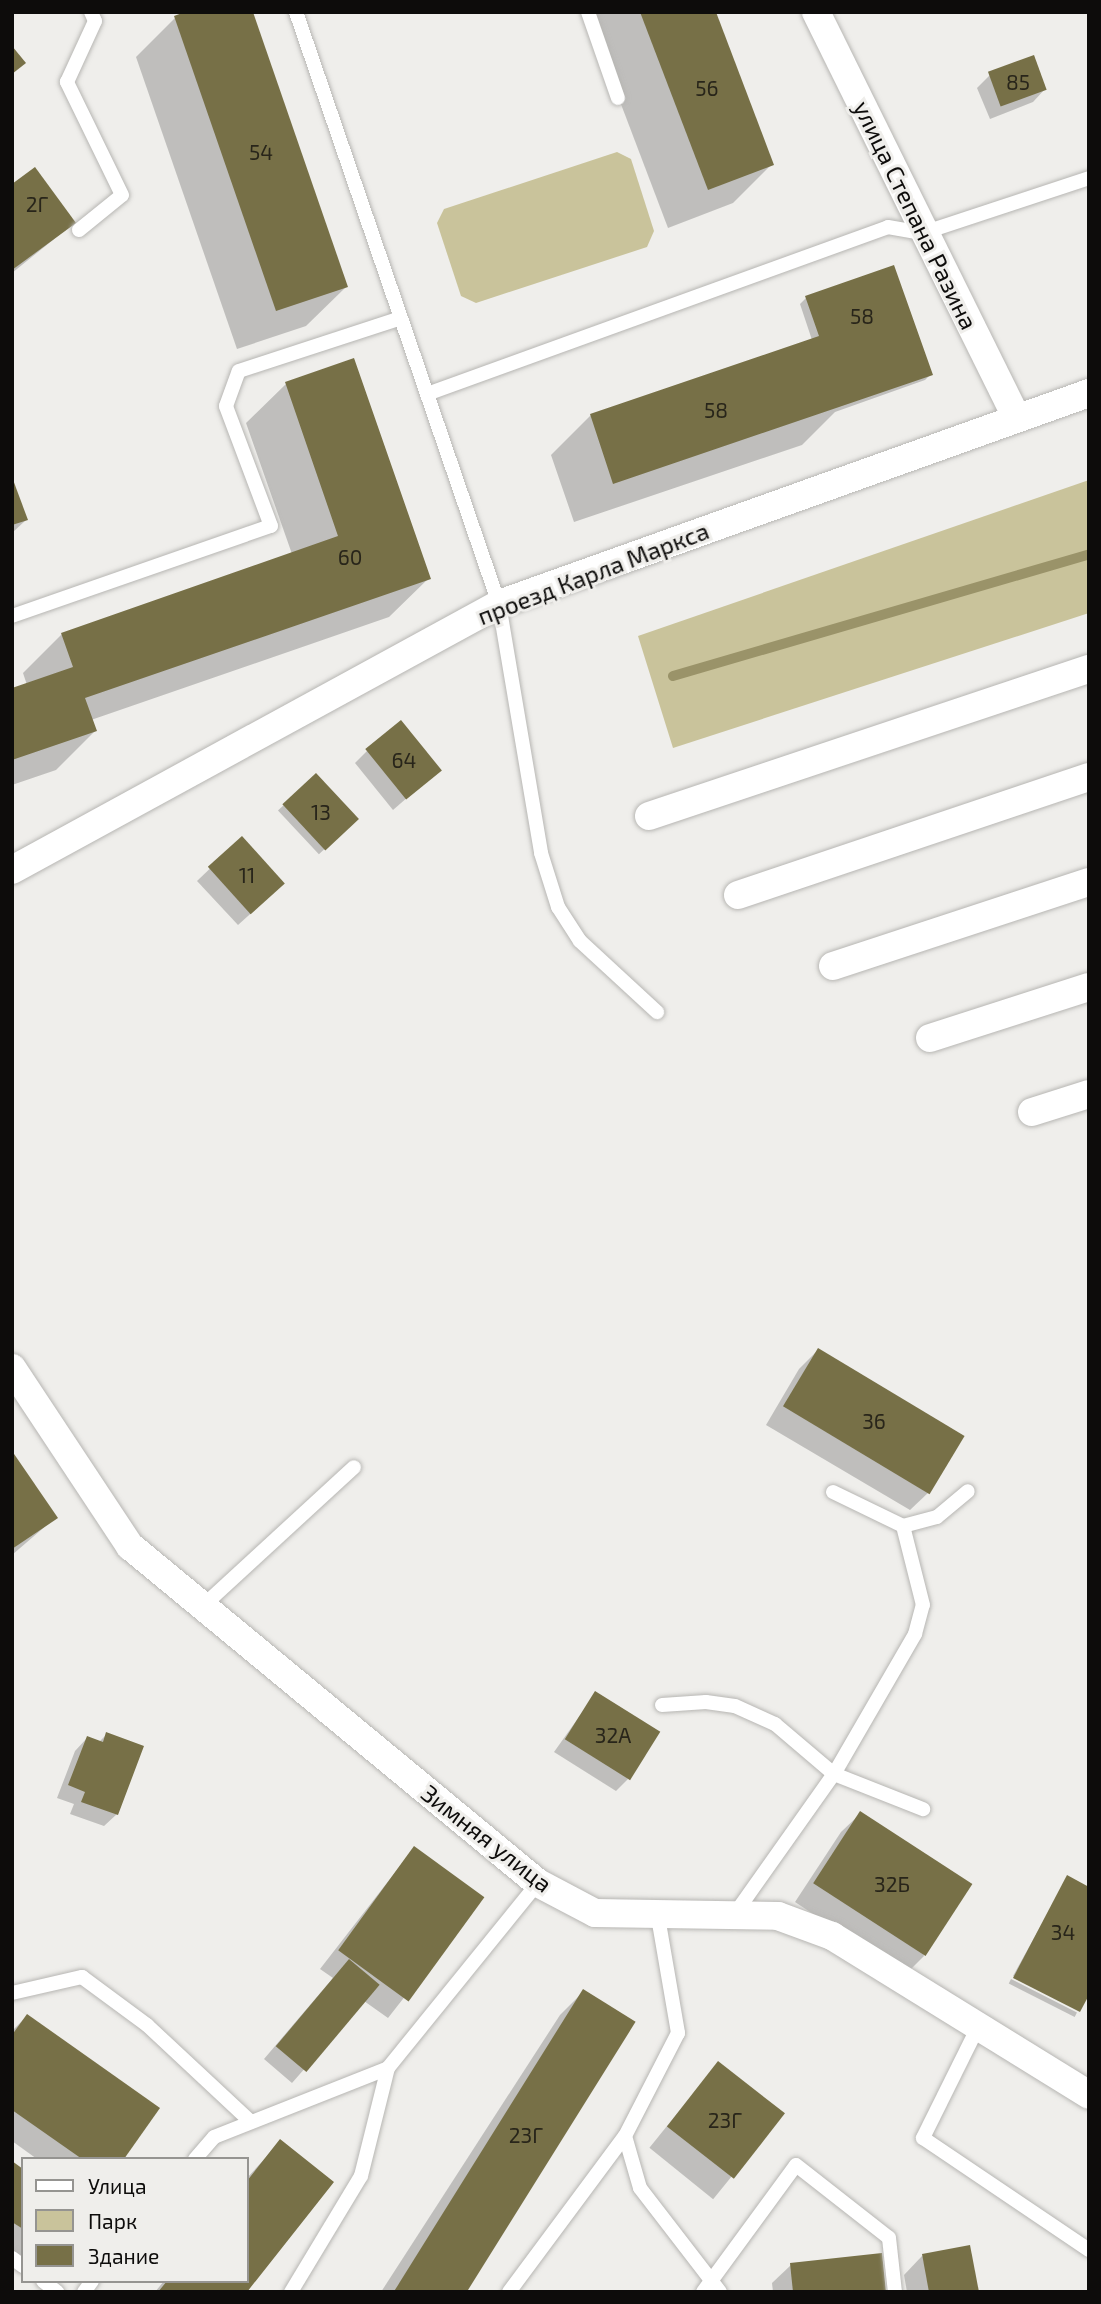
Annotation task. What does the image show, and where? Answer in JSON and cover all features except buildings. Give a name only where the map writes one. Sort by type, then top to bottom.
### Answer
[{"type":"street","name":"улица Степана Разина","points":[[816,12],[1016,417]]},
{"type":"street","name":"проезд Карла Маркса","points":[[12,870],[499,604],[1089,393]]},
{"type":"street","points":[[649,816],[1089,669]]},
{"type":"street","points":[[738,895],[1089,777]]},
{"type":"street","points":[[833,966],[1089,882]]},
{"type":"street","points":[[930,1038],[1089,987]]},
{"type":"street","points":[[1032,1112],[1089,1094]]},
{"type":"street","name":"Зимняя улица","points":[[12,1368],[130,1546],[538,1883],[595,1913],[658,1917],[778,1916],[832,1936],[1089,2095]]},
{"type":"lane","points":[[79,230],[122,195],[67,82],[95,21],[91,12]]},
{"type":"lane","points":[[296,12],[499,604],[541,853],[558,907],[580,941],[657,1012]]},
{"type":"lane","points":[[588,12],[618,98]]},
{"type":"lane","points":[[427,394],[888,228],[923,233],[1089,178]]},
{"type":"lane","points":[[12,616],[271,526],[226,406],[239,371],[401,318]]},
{"type":"lane","points":[[203,1606],[354,1467]]},
{"type":"lane","points":[[833,1492],[903,1526],[937,1517],[968,1491]]},
{"type":"lane","points":[[734,1915],[834,1774],[915,1634],[923,1605],[903,1526]]},
{"type":"lane","points":[[662,1705],[706,1702],[735,1706],[775,1724],[834,1774],[923,1809]]},
{"type":"lane","points":[[291,2292],[361,2176],[388,2068],[538,1883]]},
{"type":"lane","points":[[509,2292],[625,2136],[678,2033],[658,1917]]},
{"type":"lane","points":[[12,1993],[82,1977],[147,2025],[251,2122]]},
{"type":"lane","points":[[978,2027],[923,2138],[1087,2244]]},
{"type":"lane","points":[[197,2157],[214,2137],[388,2068]]},
{"type":"lane","points":[[625,2136],[640,2188],[707,2286],[720,2292]]},
{"type":"lane","points":[[707,2286],[796,2165],[889,2238],[895,2292]]},
{"type":"green space","points":[[617,152],[631,159],[654,231],[647,247],[476,303],[461,296],[437,223],[444,209]]},
{"type":"green space","points":[[1089,480],[1089,613],[673,748],[638,636]]},
{"type":"waterway","points":[[673,676],[1089,554]]}]
